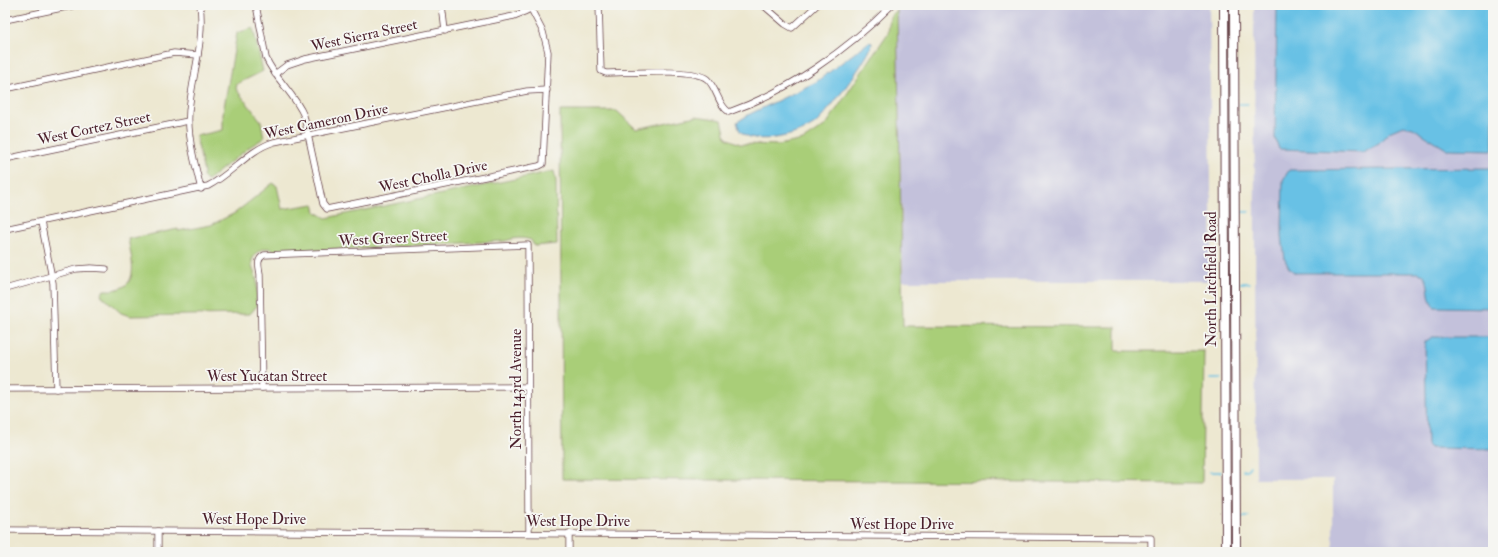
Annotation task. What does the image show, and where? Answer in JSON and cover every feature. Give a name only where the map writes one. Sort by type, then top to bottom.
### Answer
[{"type":"main road","name":"North Litchfield Road","points":[[1224,5],[1226,552]]},
{"type":"main road","name":"North Litchfield Road","points":[[1234,5],[1236,552]]},
{"type":"main road","points":[[1225,310],[1235,310]]},
{"type":"main road","points":[[1225,391],[1229,400],[1230,453],[1236,462]]},
{"type":"street","points":[[5,20],[76,5]]},
{"type":"street","points":[[200,5],[201,30],[188,121],[201,189]]},
{"type":"street","points":[[256,5],[266,58],[274,74],[302,111],[308,136]]},
{"type":"street","points":[[442,5],[442,19],[445,30]]},
{"type":"street","points":[[599,5],[601,71],[606,73],[684,73],[698,75],[708,81],[716,90],[723,108],[729,112],[779,89],[816,68],[867,29],[892,5]]},
{"type":"street","points":[[763,5],[785,24],[792,28],[817,5]]},
{"type":"street","points":[[529,7],[543,32],[547,45],[547,90]]},
{"type":"street","name":"West Sierra Street","points":[[274,74],[287,65],[305,59],[514,16],[524,12],[529,7]]},
{"type":"street","points":[[5,89],[174,53],[198,55]]},
{"type":"street","name":"West Cameron Drive","points":[[5,229],[201,189],[222,178],[259,148],[274,142],[527,91],[547,90]]},
{"type":"street","name":"West Cholla Drive","points":[[308,136],[323,204],[327,209],[543,164],[547,90]]},
{"type":"street","name":"West Cortez Street","points":[[5,159],[188,121]]},
{"type":"street","points":[[41,222],[52,276],[55,307],[56,389]]},
{"type":"street","name":"West Greer Street","points":[[262,388],[260,274],[258,263],[261,257],[268,255],[278,256],[528,245]]},
{"type":"street","name":"North 143rd Avenue","points":[[528,245],[529,533]]},
{"type":"street","points":[[5,289],[76,269],[106,269]]},
{"type":"street","name":"West Yucatan Street","points":[[5,389],[528,387]]},
{"type":"street","name":"West Hope Drive","points":[[5,530],[1151,538],[1151,552]]},
{"type":"street","points":[[158,531],[158,552]]},
{"type":"street","points":[[569,533],[569,552]]},
{"type":"shaded area","points":[[902,5],[1209,5],[1212,281],[903,281],[897,10]]},
{"type":"shaded area","points":[[1254,5],[1493,5],[1493,552],[1333,552],[1333,479],[1256,479]]},
{"type":"green space","points":[[897,10],[903,326],[1116,327],[1116,351],[1204,351],[1202,483],[562,479],[560,111],[617,111],[636,129],[696,116],[722,120],[726,138],[740,144],[779,145],[803,140],[826,125],[888,33],[890,17]]},
{"type":"green space","points":[[253,28],[263,71],[237,84],[236,89],[261,121],[264,138],[251,146],[208,180],[203,177],[204,173],[196,136],[223,130],[223,113],[237,33]]},
{"type":"green space","points":[[554,171],[556,181],[557,244],[534,246],[531,240],[518,238],[505,241],[296,251],[276,251],[268,248],[262,249],[256,253],[252,260],[252,266],[257,280],[257,306],[250,314],[130,316],[121,313],[101,295],[104,290],[116,289],[124,286],[132,275],[132,258],[128,239],[178,229],[178,231],[211,225],[235,213],[273,183],[277,186],[282,209],[314,204],[316,212],[326,218]]},
{"type":"water","points":[[1279,5],[1493,5],[1493,150],[1446,149],[1413,128],[1403,126],[1389,132],[1379,143],[1363,152],[1279,149],[1275,138],[1277,7]]},
{"type":"water","points":[[869,42],[872,43],[865,59],[838,97],[816,123],[800,132],[778,138],[756,138],[747,136],[740,131],[737,122],[750,114],[816,82]]},
{"type":"water","points":[[1493,169],[1493,308],[1434,307],[1430,299],[1426,279],[1424,275],[1418,273],[1295,273],[1289,268],[1285,260],[1282,236],[1283,180],[1289,170]]},
{"type":"water","points":[[1432,337],[1493,337],[1493,449],[1430,448],[1427,445],[1425,342]]},
{"type":"waterway","points":[[1239,104],[1248,104]]},
{"type":"waterway","points":[[1240,212],[1249,212]]},
{"type":"waterway","points":[[1240,283],[1250,283]]},
{"type":"waterway","points":[[1210,379],[1221,379]]},
{"type":"waterway","points":[[1243,470],[1247,470],[1250,466]]},
{"type":"waterway","points":[[1210,472],[1221,472]]},
{"type":"waterway","points":[[1241,517],[1249,517]]}]
